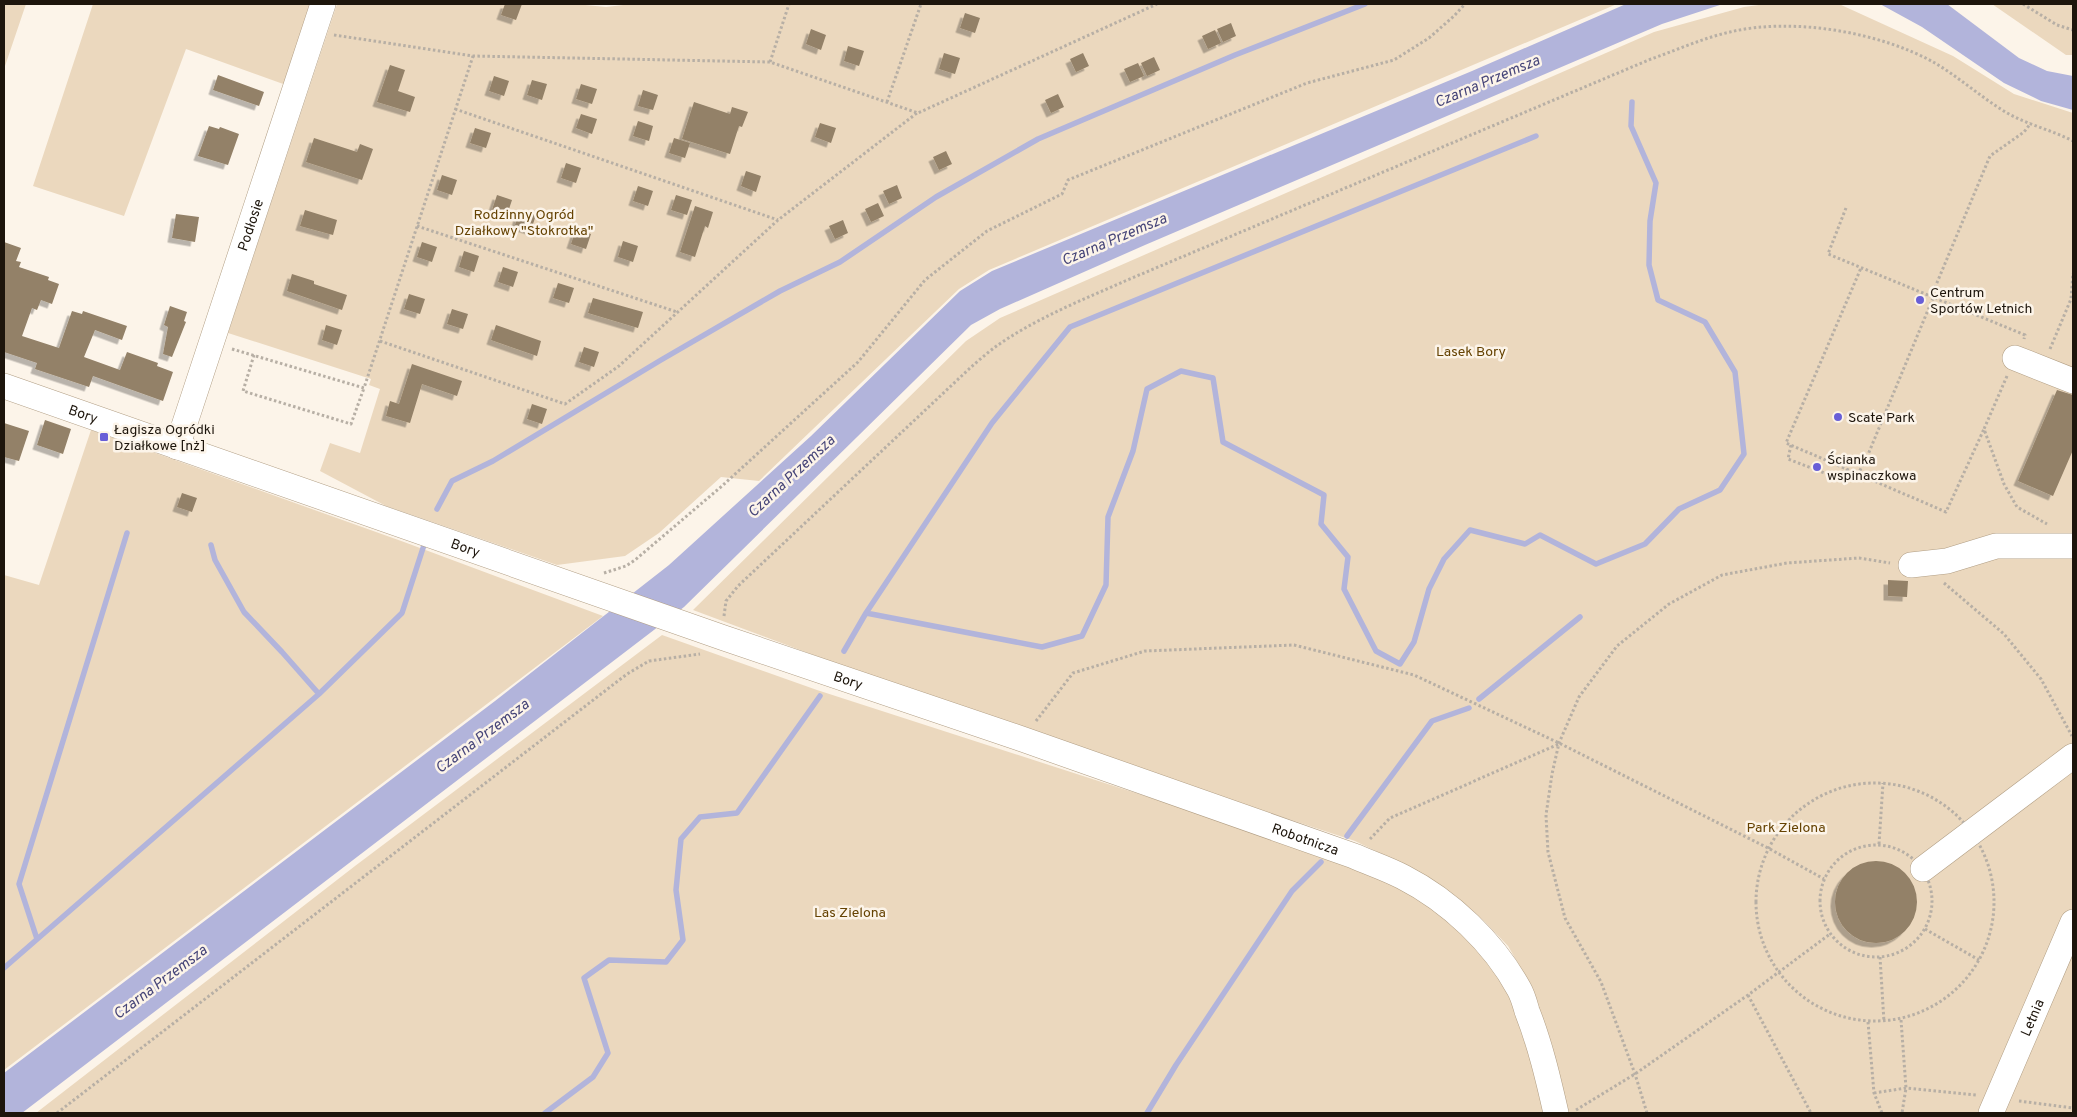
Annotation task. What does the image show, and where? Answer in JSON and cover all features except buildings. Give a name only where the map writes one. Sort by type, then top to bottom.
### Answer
[{"type":"street","name":"Podłosie","points":[[177,447],[323,4]]},
{"type":"street","points":[[2015,358],[2073,381]]},
{"type":"street","name":"Bory","points":[[4,386],[550,578],[725,629],[928,708]]},
{"type":"street","points":[[1911,565],[1947,561],[1996,546],[2072,546]]},
{"type":"street","name":"Robotnicza","points":[[928,708],[1022,739],[1354,856],[1403,877],[1440,900],[1462,918],[1500,960],[1520,991],[1543,1056],[1556,1113]]},
{"type":"street","points":[[1923,869],[2073,756]]},
{"type":"street","name":"Letnia","points":[[1994,1106],[2073,922]]},
{"type":"path","points":[[770,62],[789,4]]},
{"type":"path","points":[[887,102],[921,4]]},
{"type":"path","points":[[380,341],[566,404],[619,366],[778,220],[918,113],[1157,4]]},
{"type":"path","points":[[601,575],[626,566],[635,560],[722,486],[858,362],[925,280],[987,231],[1062,194],[1068,180],[1307,83],[1394,60],[1429,38],[1465,4]]},
{"type":"path","points":[[2023,4],[2057,25],[2073,30]]},
{"type":"path","points":[[725,629],[724,612],[726,601],[738,586],[969,369],[998,345],[1057,310],[1651,59],[1729,32],[1758,28],[1818,28],[1860,34],[1903,48],[1935,63],[2008,113],[2031,124],[2072,139]]},
{"type":"path","points":[[314,32],[472,56],[770,62],[918,113]]},
{"type":"path","points":[[254,355],[243,391],[351,424],[380,341],[472,56]]},
{"type":"path","points":[[455,109],[778,220]]},
{"type":"path","points":[[1858,474],[1867,457],[1990,156],[2024,132],[2031,124]]},
{"type":"path","points":[[1846,208],[1828,254],[2025,335],[1946,512],[1786,443],[1861,268]]},
{"type":"path","points":[[417,226],[677,312]]},
{"type":"path","points":[[2042,368],[2071,299],[2073,273]]},
{"type":"path","points":[[212,343],[364,388]]},
{"type":"path","points":[[1984,428],[2004,484],[2017,508],[2051,526],[2072,546]]},
{"type":"path","points":[[1791,445],[1788,459],[1840,479],[1848,469]]},
{"type":"path","points":[[1647,1113],[1635,1074],[1601,982],[1565,918],[1548,852],[1546,815],[1552,774],[1559,744],[1579,697],[1617,646],[1669,604],[1722,575],[1787,563],[1859,558],[1911,565]]},
{"type":"path","points":[[1940,580],[2004,634],[2040,679],[2073,739]]},
{"type":"path","points":[[1022,739],[1073,673],[1145,651],[1294,645],[1414,675],[1559,744],[1768,848],[1824,878]]},
{"type":"path","points":[[57,1113],[626,674],[648,661],[668,657]]},
{"type":"path","points":[[1354,856],[1390,818],[1559,744]]},
{"type":"path","points":[[1879,844],[1883,783]]},
{"type":"path","points":[[1883,783],[1904,786],[1923,793],[1958,817],[1971,832],[1987,861],[1995,894],[1988,939],[1979,960],[1962,984],[1943,998],[1901,1020],[1868,1022],[1850,1019],[1806,999],[1797,994],[1778,972],[1765,950],[1757,925],[1755,898],[1759,872],[1768,848],[1784,825],[1804,806],[1828,792],[1855,784],[1883,783]]},
{"type":"path","points":[[1879,844],[1904,851],[1923,869],[1932,888],[1932,910],[1925,929],[1914,943],[1898,953],[1880,957],[1861,955],[1844,947],[1830,934],[1820,907],[1820,892],[1824,878],[1833,864],[1846,853],[1862,846],[1879,844]]},
{"type":"path","points":[[1925,929],[1979,960]]},
{"type":"path","points":[[1571,1113],[1635,1074],[1748,995],[1830,934]]},
{"type":"path","points":[[1880,957],[1884,1022]]},
{"type":"path","points":[[1748,995],[1811,1113]]},
{"type":"path","points":[[1901,1020],[1906,1088],[1902,1113]]},
{"type":"path","points":[[1868,1022],[1874,1092],[1882,1113]]},
{"type":"path","points":[[1874,1092],[1906,1088],[1994,1106],[2073,1108]]},
{"type":"green space","points":[[4,4],[26,4],[4,69]]},
{"type":"green space","points":[[93,4],[312,4],[286,85],[186,49],[124,216],[33,186]]},
{"type":"green space","name":"Rodzinny Ogród Działkowy \"Stokrotka\"","points":[[337,4],[575,4],[606,7],[632,4],[1617,4],[989,270],[959,289],[759,481],[721,477],[659,533],[625,556],[557,565],[386,506],[320,471],[330,443],[360,453],[380,389],[369,385],[371,379],[228,333]]},
{"type":"green space","name":"Park Zielona","points":[[1766,4],[1839,4],[1953,56],[2014,94],[2073,113],[2073,1113],[1568,1113],[1526,977],[1508,946],[1457,897],[1419,872],[1355,841],[993,722],[693,610],[966,341],[1000,318],[1654,32],[1744,7]]},
{"type":"green space","points":[[1992,4],[2073,4],[2073,55],[2066,55]]},
{"type":"green space","points":[[91,430],[404,542],[603,616],[4,1070],[4,575],[39,585]]},
{"type":"green space","name":"Las Zielona","points":[[662,635],[817,690],[1346,861],[1404,889],[1426,902],[1452,922],[1481,953],[1507,990],[1526,1028],[1532,1046],[1547,1113],[36,1113],[355,866]]},
{"type":"water","name":"Czarna Przemsza","points":[[1626,4],[1723,4],[1662,24],[1145,245],[1000,309],[971,325],[684,607],[22,1113],[4,1113],[4,1073],[495,701],[669,565],[811,436],[960,291],[992,271],[1472,71]]},
{"type":"water","points":[[1880,4],[1947,4],[2019,58],[2047,71],[2073,76],[2073,110],[2041,101],[2004,83],[1922,27]]},
{"type":"waterway","points":[[437,509],[452,481],[493,461],[780,291],[840,262],[936,197],[1038,139],[1235,55],[1365,4]]},
{"type":"waterway","points":[[866,613],[1042,647],[1082,636],[1106,585],[1108,517],[1133,451],[1147,389],[1181,371],[1213,378],[1223,442],[1324,495],[1321,524],[1348,557],[1344,589],[1376,651],[1400,664],[1414,642],[1429,589],[1444,559],[1470,530],[1525,544],[1540,535],[1596,564],[1645,544],[1679,509],[1720,490],[1744,454],[1735,372],[1705,322],[1658,300],[1649,265],[1650,221],[1656,183],[1631,126],[1632,102]]},
{"type":"waterway","points":[[844,651],[866,613],[992,423],[1070,327],[1536,136]]},
{"type":"waterway","points":[[37,939],[19,884],[127,533]]},
{"type":"waterway","points":[[211,545],[215,560],[244,612],[319,694]]},
{"type":"waterway","points":[[4,968],[319,694],[402,613],[424,545]]},
{"type":"waterway","points":[[1479,699],[1580,617]]},
{"type":"waterway","points":[[545,1113],[593,1077],[608,1053],[584,978],[609,960],[666,962],[683,940],[676,890],[681,839],[700,817],[737,813],[820,696]]},
{"type":"waterway","points":[[1347,836],[1432,721],[1469,708]]},
{"type":"waterway","points":[[1147,1113],[1176,1065],[1292,891],[1321,862]]},
{"type":"place","name":"Centrum Sportów Letnich","points":[[1920,300]]},
{"type":"place","name":"Scate Park","points":[[1838,417]]},
{"type":"place","name":"Łagisza Ogródki Działkowe [nż]","points":[[104,437]]},
{"type":"place","name":"Ścianka wspinaczkowa","points":[[1817,467]]},
{"type":"park label","name":"Lasek Bory","points":[[1471,351]]}]
